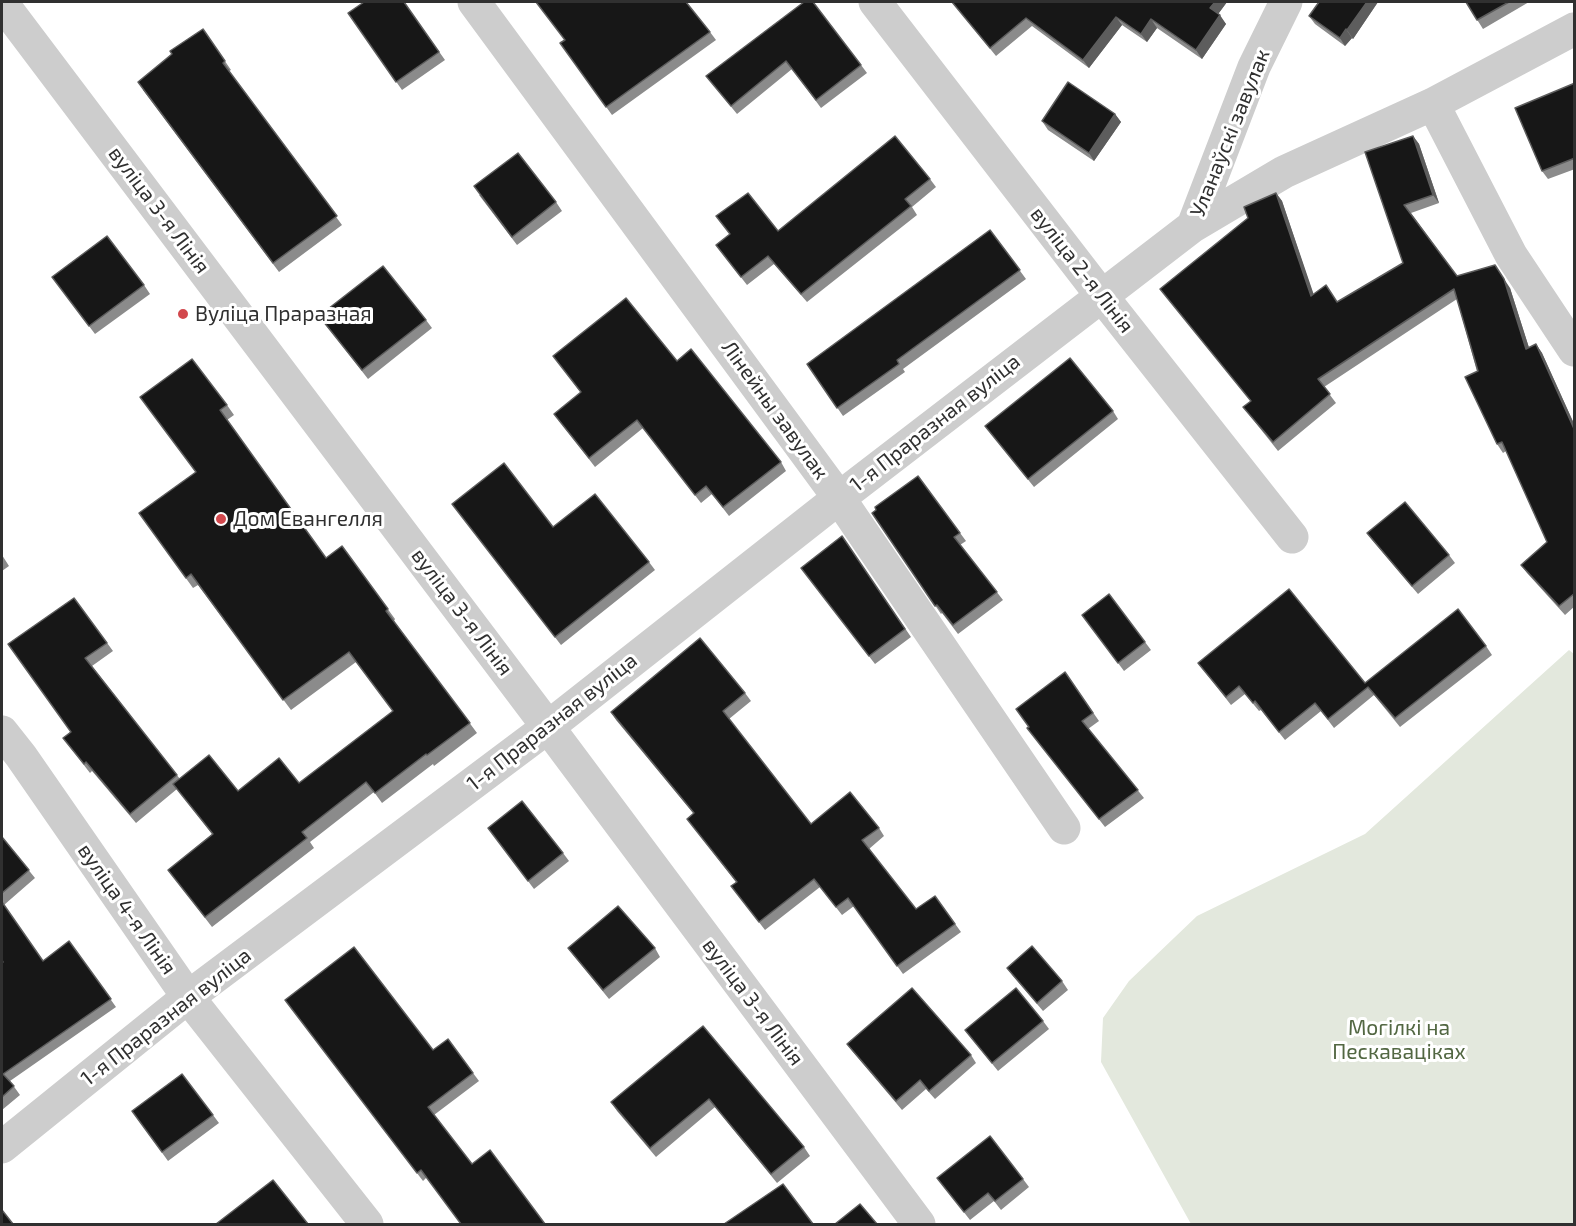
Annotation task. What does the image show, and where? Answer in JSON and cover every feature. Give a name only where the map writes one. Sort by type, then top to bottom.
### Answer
[{"type":"street","name":"Лінейны завулак","points":[[474,2],[839,498],[1064,828]]},
{"type":"street","name":"вуліца 2-я Лінія","points":[[875,2],[1101,295],[1292,537]]},
{"type":"street","name":"Уланаўскі завулак","points":[[1101,295],[1193,226],[1254,67],[1286,2]]},
{"type":"street","name":"вуліца 3-я Лінія","points":[[2,3],[548,727],[919,1224]]},
{"type":"street","points":[[1193,226],[1284,172],[1433,104],[1575,29]]},
{"type":"street","points":[[1433,104],[1511,255],[1575,350]]},
{"type":"street","name":"1-я Праразная вуліца","points":[[2,1147],[188,997],[548,727],[1101,295]]},
{"type":"street","name":"вуліца 4-я Лінія","points":[[8,753],[188,997],[366,1224]]},
{"type":"green space","name":"Могілкі на Пескаваціках","points":[[1569,650],[1574,654],[1574,1224],[1191,1224],[1101,1062],[1103,1018],[1129,981],[1197,916],[1365,834]]},
{"type":"building","points":[[364,2],[404,2],[439,52],[396,82],[348,13]]},
{"type":"building","points":[[536,2],[686,2],[710,32],[606,107],[560,43],[565,40]]},
{"type":"building","points":[[804,2],[813,2],[861,65],[816,100],[786,61],[731,106],[706,76]]},
{"type":"building","points":[[952,2],[1215,2],[1210,8],[1220,15],[1196,50],[1151,19],[1141,34],[1116,17],[1083,60],[1026,18],[990,48]]},
{"type":"building","points":[[1319,2],[1367,2],[1340,38],[1309,16]]},
{"type":"building","points":[[1466,2],[1509,2],[1477,20]]},
{"type":"building","points":[[203,29],[225,61],[223,63],[337,216],[273,263],[138,82],[172,54],[170,51]]},
{"type":"building","points":[[1068,82],[1115,114],[1089,153],[1042,121]]},
{"type":"building","points":[[1575,83],[1575,158],[1542,171],[1515,108]]},
{"type":"building","points":[[895,136],[930,179],[905,199],[911,206],[801,294],[768,256],[741,277],[716,245],[730,234],[716,216],[748,193],[778,231]]},
{"type":"building","points":[[1413,136],[1433,195],[1404,205],[1457,276],[1495,265],[1504,279],[1526,349],[1536,344],[1575,431],[1575,593],[1559,606],[1521,565],[1547,542],[1502,442],[1497,444],[1465,377],[1478,371],[1454,289],[1318,379],[1330,394],[1273,442],[1243,407],[1251,401],[1160,289],[1248,218],[1244,207],[1276,193],[1311,296],[1326,285],[1337,302],[1403,263],[1365,152]]},
{"type":"building","points":[[518,153],[556,202],[512,237],[474,186]]},
{"type":"building","points":[[990,230],[1020,270],[897,360],[899,364],[837,408],[807,364]]},
{"type":"building","points":[[107,236],[144,285],[89,326],[52,277]]},
{"type":"building","points":[[383,266],[426,320],[362,370],[319,316]]},
{"type":"building","points":[[626,298],[677,361],[691,349],[781,462],[723,507],[706,486],[695,495],[637,420],[589,458],[554,414],[581,392],[553,356]]},
{"type":"building","points":[[1070,358],[1113,411],[1028,479],[985,426]]},
{"type":"building","points":[[192,359],[227,405],[220,410],[326,558],[342,546],[388,609],[386,611],[470,723],[375,793],[366,782],[302,832],[307,838],[205,917],[168,870],[213,834],[173,784],[209,755],[238,791],[279,758],[299,783],[393,711],[349,652],[283,700],[191,574],[186,578],[139,513],[196,472],[140,397]]},
{"type":"building","points":[[504,463],[553,527],[595,494],[649,562],[555,637],[452,504]]},
{"type":"building","points":[[918,476],[960,533],[954,537],[997,592],[953,625],[937,605],[935,606],[872,513],[876,510],[875,507]]},
{"type":"building","points":[[1405,502],[1449,555],[1412,586],[1367,533]]},
{"type":"building","points":[[842,536],[905,629],[869,656],[801,568]]},
{"type":"building","points":[[1289,589],[1365,683],[1458,609],[1486,646],[1395,718],[1368,687],[1328,719],[1315,703],[1279,732],[1255,701],[1253,703],[1239,686],[1226,697],[1198,663]]},
{"type":"building","points":[[1109,594],[1145,642],[1118,663],[1082,615]]},
{"type":"building","points":[[74,598],[107,643],[85,658],[177,775],[130,814],[63,738],[71,732],[8,644]]},
{"type":"building","points":[[700,638],[745,693],[723,711],[811,824],[850,792],[879,828],[862,840],[916,909],[935,896],[955,924],[897,966],[848,898],[836,907],[814,879],[759,922],[731,886],[737,882],[687,819],[694,813],[611,712]]},
{"type":"building","points":[[1065,672],[1093,713],[1082,721],[1138,790],[1099,819],[1027,728],[1029,727],[1016,709]]},
{"type":"building","points":[[522,801],[563,853],[528,881],[488,828]]},
{"type":"building","points":[[2,837],[29,870],[2,893]]},
{"type":"building","points":[[2,902],[43,961],[69,941],[111,999],[3,1074],[14,1086],[2,1097],[3,962]]},
{"type":"building","points":[[618,906],[655,948],[603,990],[568,948]]},
{"type":"building","points":[[1032,946],[1062,981],[1037,1003],[1007,968]]},
{"type":"building","points":[[354,947],[433,1050],[448,1039],[473,1073],[428,1107],[472,1164],[490,1150],[545,1224],[461,1224],[421,1170],[417,1173],[285,1000]]},
{"type":"building","points":[[912,988],[971,1055],[929,1091],[920,1080],[896,1101],[847,1044]]},
{"type":"building","points":[[1016,988],[1043,1021],[992,1063],[965,1030]]},
{"type":"building","points":[[703,1026],[804,1147],[771,1174],[709,1099],[650,1148],[611,1102]]},
{"type":"building","points":[[182,1074],[213,1115],[162,1152],[132,1111]]},
{"type":"building","points":[[990,1136],[1023,1179],[995,1201],[988,1193],[964,1212],[937,1178]]},
{"type":"building","points":[[273,1180],[308,1224],[216,1224]]},
{"type":"building","points":[[783,1184],[813,1224],[724,1224]]},
{"type":"building","points":[[860,1204],[877,1224],[835,1224]]},
{"type":"building","points":[[2,1210],[13,1224],[2,1224]]},
{"type":"place","name":"Вуліца Праразная","points":[[183,314]]},
{"type":"place","name":"Дом Евангелля","points":[[221,519]]}]
